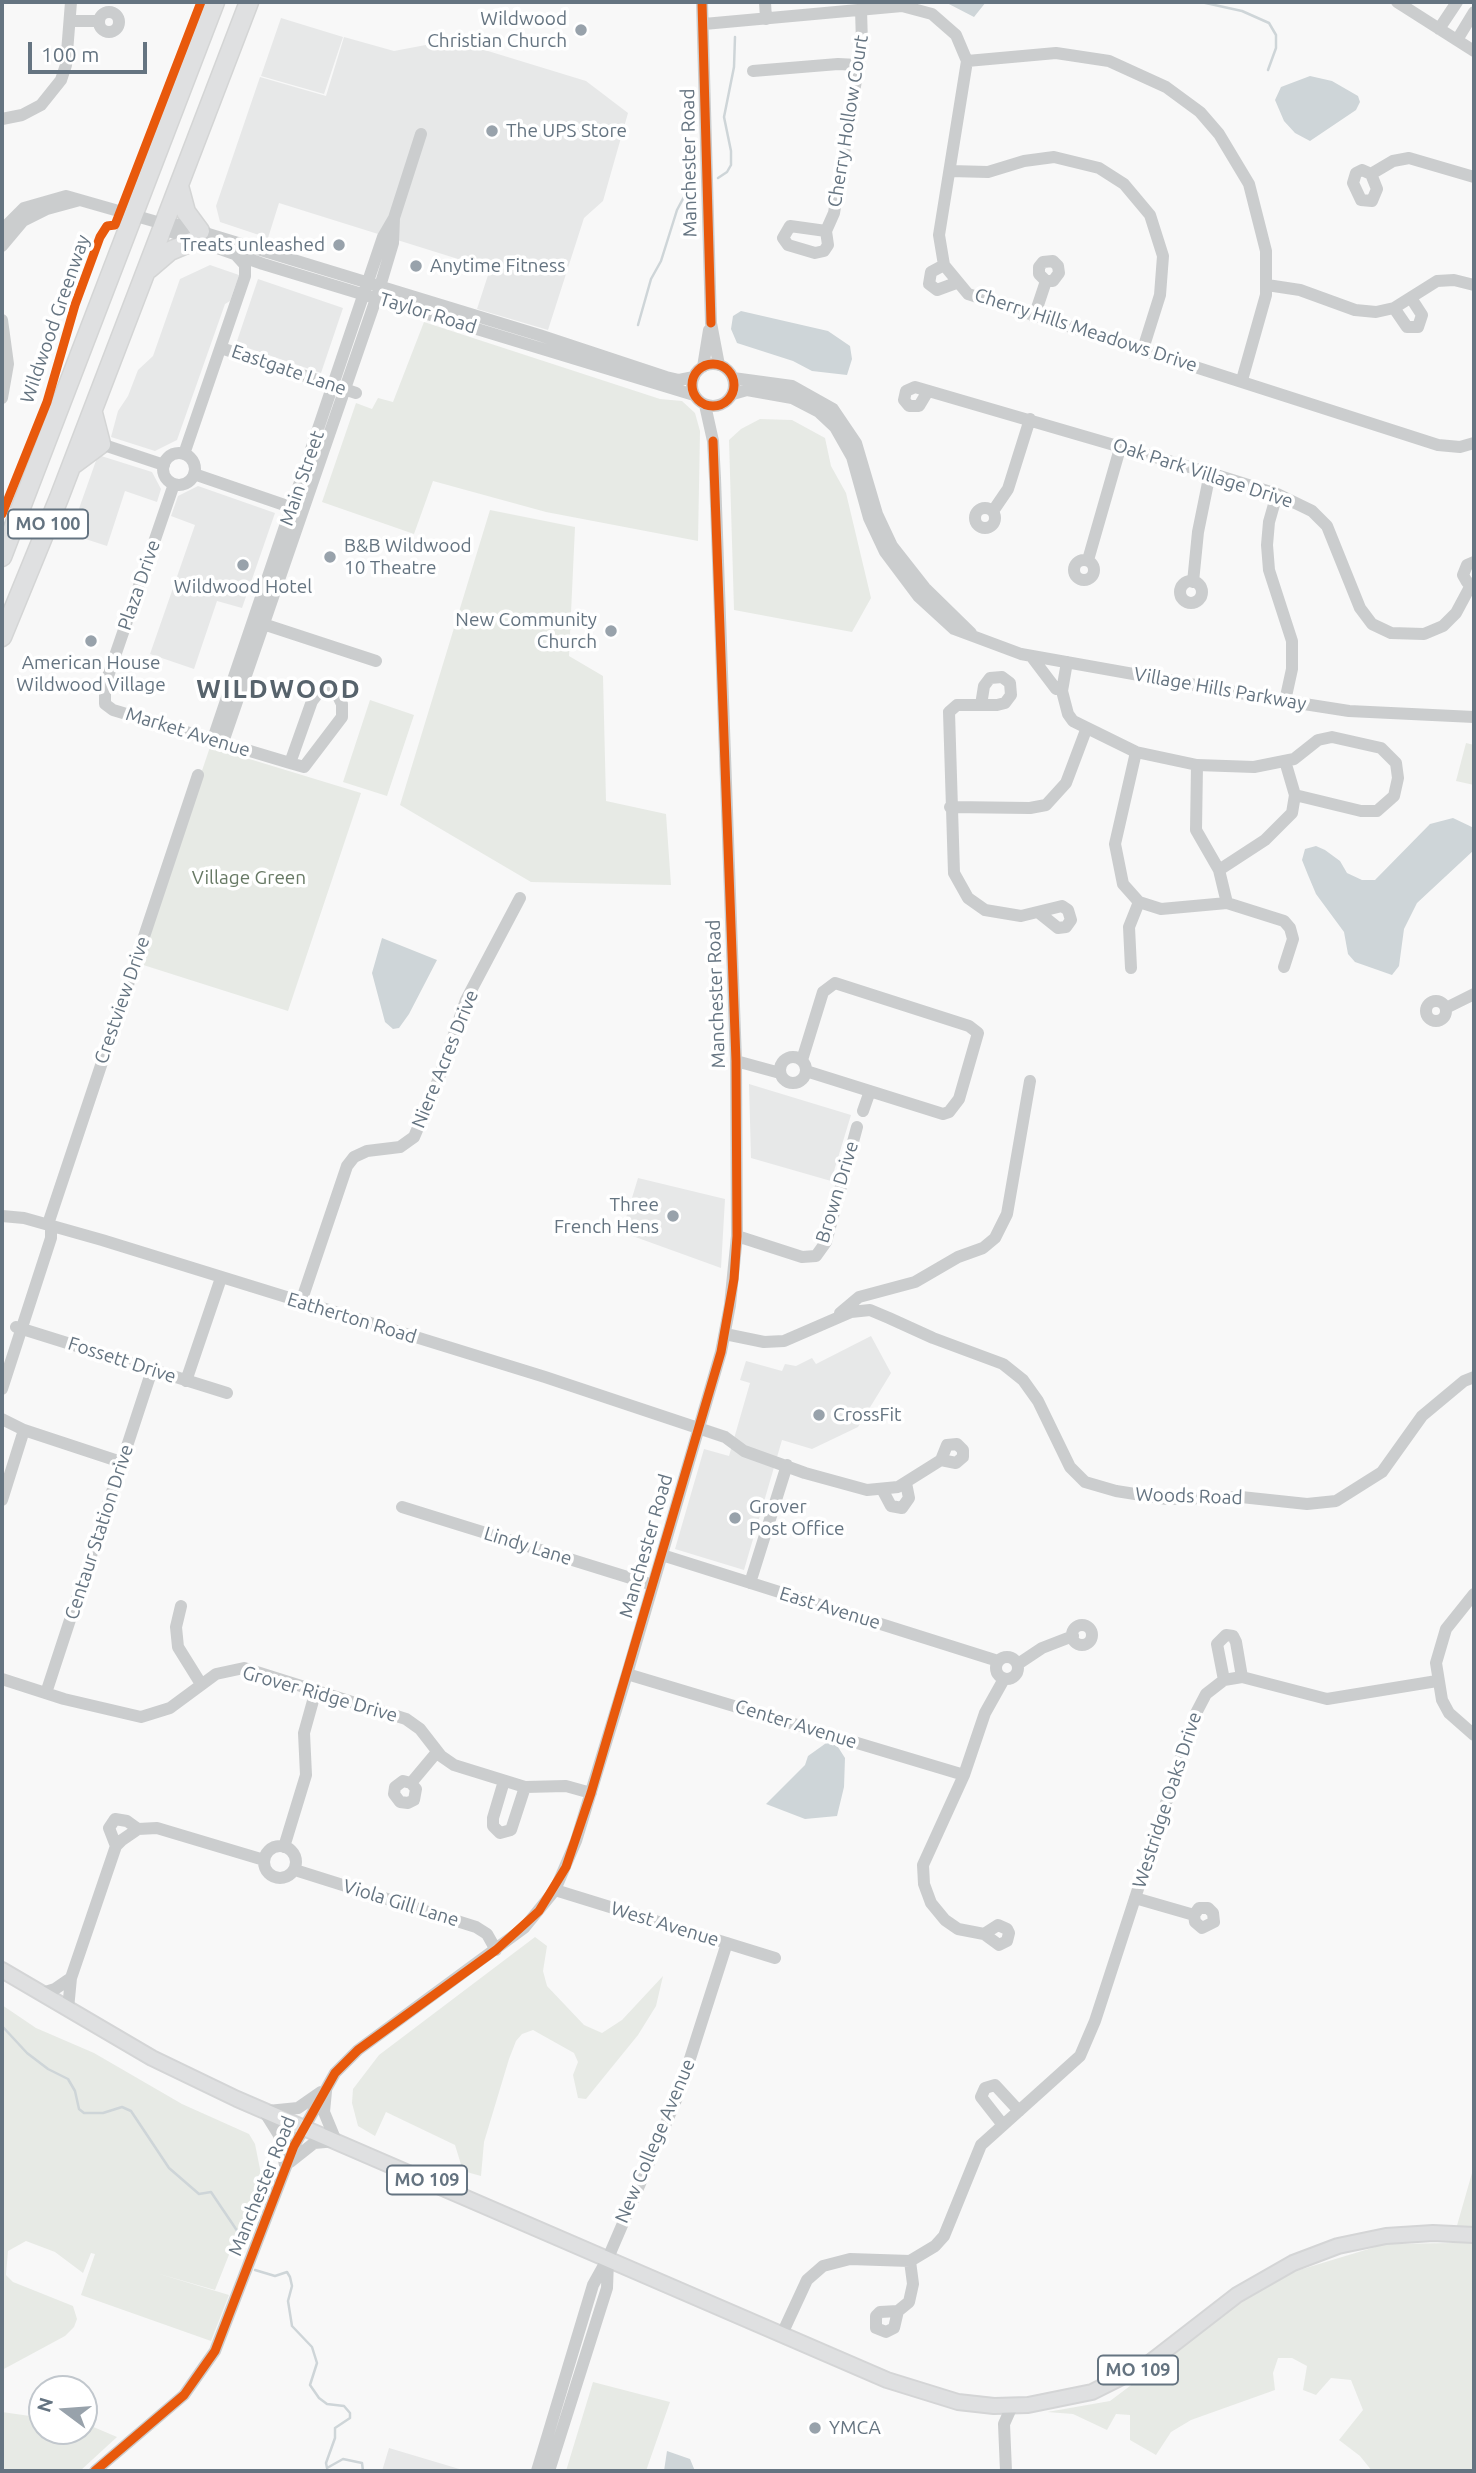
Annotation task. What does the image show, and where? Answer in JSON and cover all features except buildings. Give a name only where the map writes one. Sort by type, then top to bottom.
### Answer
[{"type":"highway","name":"MO 100","points":[[2,557],[215,2]]},
{"type":"highway","name":"MO 100","points":[[2,637],[93,411],[249,2]]},
{"type":"highway","points":[[146,271],[170,251],[198,236],[186,212],[179,186]]},
{"type":"highway","points":[[71,466],[102,444],[93,411]]},
{"type":"main road","name":"MO 109","points":[[2,1970],[184,2074],[264,2111],[923,2393],[977,2405],[1012,2406],[1071,2398],[1130,2375],[1237,2295],[1271,2274],[1314,2254],[1360,2241],[1397,2235],[1474,2235]]},
{"type":"street","points":[[2,119],[32,111],[54,91],[66,65],[71,2]]},
{"type":"street","name":"Manchester Road","points":[[702,2],[711,323],[719,365]]},
{"type":"street","points":[[765,2],[766,19]]},
{"type":"street","points":[[1397,2],[1474,51]]},
{"type":"street","points":[[1438,29],[1457,2]]},
{"type":"street","points":[[704,24],[902,6],[932,14],[956,35],[967,61],[1056,53],[1091,57],[1129,68],[1185,100],[1219,134],[1249,184],[1263,233],[1267,285],[1262,318],[1242,380]]},
{"type":"street","name":"Cherry Hollow Court","points":[[826,231],[834,213],[863,34],[861,9]]},
{"type":"street","points":[[1457,40],[1474,12]]},
{"type":"street","points":[[70,21],[99,21]]},
{"type":"street","name":"Cherry Hills Meadows Drive","points":[[967,61],[940,235],[944,265],[956,283],[975,298],[1242,380],[1438,445],[1473,445]]},
{"type":"street","points":[[753,71],[838,64],[858,65]]},
{"type":"street","name":"Main Street","points":[[218,741],[297,510],[345,389],[372,290],[393,243],[394,218],[421,134]]},
{"type":"street","points":[[950,171],[988,172],[1024,161],[1054,156],[1099,168],[1124,184],[1150,215],[1163,256],[1160,295],[1143,349]]},
{"type":"street","points":[[1371,174],[1392,161],[1409,158],[1474,177]]},
{"type":"street","name":"Taylor Road","points":[[2,239],[33,215],[80,200],[666,377],[679,380],[698,372]]},
{"type":"street","name":"Taylor Road","points":[[198,236],[236,255],[265,265],[372,290],[694,395]]},
{"type":"street","points":[[184,454],[245,276],[245,265],[236,255]]},
{"type":"street","points":[[245,276],[254,267],[265,265]]},
{"type":"street","points":[[944,265],[930,272],[929,284],[937,290],[956,283]]},
{"type":"street","points":[[1267,285],[1300,290],[1365,312],[1394,308],[1437,281],[1454,280],[1474,285]]},
{"type":"street","points":[[1034,317],[1046,281]]},
{"type":"street","points":[[1394,308],[1408,327],[1418,327],[1422,315],[1410,298]]},
{"type":"street","points":[[2,320],[7,381],[2,398]]},
{"type":"street","name":"Manchester Road","points":[[698,372],[711,323]]},
{"type":"street","name":"Eastgate Lane","points":[[221,348],[345,389]]},
{"type":"street","points":[[710,363],[719,365],[733,377],[733,394],[721,405],[705,405],[694,395],[698,372],[710,363]]},
{"type":"street","name":"Village Hills Parkway","points":[[733,377],[792,386],[820,400],[842,419],[856,456],[875,535],[895,568],[940,619],[954,629],[1031,656],[1285,701],[1349,711],[1474,717]]},
{"type":"street","name":"Village Hills Parkway","points":[[733,394],[747,390],[762,391],[803,402],[835,427],[856,456]]},
{"type":"street","name":"Oak Park Village Drive","points":[[928,391],[1121,445],[1277,494],[1312,511],[1323,520],[1360,608],[1381,629],[1400,635],[1435,631],[1456,613],[1473,585]]},
{"type":"street","name":"Manchester Road","points":[[95,2471],[184,2395],[215,2351],[285,2166],[303,2128],[335,2073],[352,2056],[524,1928],[555,1890],[591,1793],[627,1674],[725,1334],[737,1236],[736,1061],[713,441],[705,405]]},
{"type":"street","name":"Manchester Road","points":[[713,441],[721,405]]},
{"type":"street","points":[[993,510],[1008,489],[1030,419]]},
{"type":"street","points":[[102,444],[164,465]]},
{"type":"street","points":[[1088,560],[1121,445]]},
{"type":"street","points":[[184,454],[194,464],[194,474],[186,483],[174,484],[165,477],[164,465],[172,455],[184,454]]},
{"type":"street","points":[[1193,582],[1198,532],[1210,473]]},
{"type":"street","points":[[194,474],[297,510]]},
{"type":"street","name":"Plaza Drive","points":[[105,686],[174,484]]},
{"type":"street","points":[[1277,494],[1269,522],[1267,545],[1269,570],[1292,641],[1292,669],[1285,701]]},
{"type":"street","points":[[1473,585],[1464,579],[1463,571],[1474,562]]},
{"type":"street","points":[[258,622],[376,661]]},
{"type":"street","points":[[1031,656],[1056,689]]},
{"type":"street","points":[[1064,662],[1056,689],[1064,719],[1086,733],[1121,747],[1197,765],[1254,768],[1294,759],[1318,740],[1332,737],[1381,748],[1396,763],[1398,779],[1394,796],[1377,811],[1361,811],[1295,795]]},
{"type":"street","points":[[1064,662],[1063,698],[1068,714],[1086,733]]},
{"type":"street","name":"Market Avenue","points":[[105,686],[105,704],[113,710],[290,763]]},
{"type":"street","points":[[327,690],[338,696],[342,704],[342,717],[304,767],[290,763],[312,701],[319,692],[327,690]]},
{"type":"street","points":[[981,705],[957,705],[948,712],[954,873],[968,898],[985,910],[1007,916],[1038,912]]},
{"type":"street","points":[[950,807],[1030,808],[1045,805],[1061,791],[1086,733]]},
{"type":"street","points":[[1136,751],[1115,844],[1121,879],[1139,902],[1161,909],[1227,903],[1288,924],[1293,939],[1284,967]]},
{"type":"street","points":[[1219,870],[1283,826],[1296,804],[1285,761]]},
{"type":"street","points":[[1197,765],[1196,830],[1219,870],[1227,903]]},
{"type":"street","name":"Crestview Drive","points":[[49,1225],[198,775]]},
{"type":"street","name":"Niere Acres Drive","points":[[301,1302],[347,1166],[354,1157],[367,1152],[400,1147],[414,1137],[436,1086],[466,1000],[520,898]]},
{"type":"street","points":[[1131,968],[1129,927],[1139,902]]},
{"type":"street","points":[[736,1061],[780,1073],[784,1080],[792,1084],[800,1082],[804,1066],[823,992],[835,983],[969,1026],[978,1033],[959,1098],[949,1112],[943,1114],[870,1091],[804,1066],[786,1059],[780,1073]]},
{"type":"street","points":[[1446,1008],[1474,994]]},
{"type":"street","points":[[837,1316],[859,1297],[915,1282],[958,1257],[983,1248],[995,1238],[1007,1214],[1030,1081]]},
{"type":"street","points":[[863,1111],[870,1091]]},
{"type":"street","name":"Brown Drive","points":[[737,1236],[802,1257],[816,1256],[826,1242],[857,1127]]},
{"type":"street","name":"Eatherton Road","points":[[2,1216],[49,1225],[545,1377],[725,1437],[744,1451],[867,1490],[883,1491]]},
{"type":"street","points":[[2,1389],[49,1225]]},
{"type":"street","points":[[186,1381],[221,1278]]},
{"type":"street","name":"Woods Road","points":[[725,1334],[764,1342],[784,1341],[837,1316],[870,1310],[1003,1364],[1023,1380],[1038,1401],[1070,1467],[1085,1482],[1155,1498],[1241,1497],[1307,1504],[1336,1501],[1382,1472],[1422,1416],[1464,1381],[1474,1377]]},
{"type":"street","points":[[2,1366],[20,1328]]},
{"type":"street","name":"Fossett Drive","points":[[20,1328],[227,1393]]},
{"type":"street","name":"Centaur Station Drive","points":[[46,1693],[152,1370]]},
{"type":"street","points":[[2,1419],[24,1430],[121,1462]]},
{"type":"street","points":[[2,1500],[24,1430]]},
{"type":"street","points":[[906,1483],[909,1498],[902,1508],[891,1506],[883,1491],[906,1483],[941,1460]]},
{"type":"street","points":[[750,1583],[787,1465]]},
{"type":"street","name":"Lindy Lane","points":[[402,1507],[653,1585]]},
{"type":"street","name":"East Avenue","points":[[662,1555],[998,1661],[1007,1656],[1018,1664]]},
{"type":"street","points":[[1474,1594],[1442,1638],[1437,1650],[1437,1681],[1449,1713],[1474,1735]]},
{"type":"street","points":[[181,1606],[176,1626],[178,1647],[201,1685]]},
{"type":"street","points":[[1242,1677],[1236,1642],[1233,1636],[1226,1635],[1217,1644],[1224,1680],[1242,1677],[1327,1699],[1437,1681]]},
{"type":"street","points":[[984,1934],[958,1929],[945,1920],[931,1903],[924,1884],[923,1865],[927,1851],[964,1775],[985,1713],[1004,1679],[1014,1677],[1018,1664],[1042,1648],[1073,1636]]},
{"type":"street","points":[[998,1661],[996,1671],[1004,1679]]},
{"type":"street","name":"Grover Ridge Drive","points":[[2,1679],[141,1717],[170,1708],[216,1674],[244,1668],[406,1719],[420,1729],[437,1752],[454,1765],[525,1787],[566,1786],[591,1793]]},
{"type":"street","name":"Center Avenue","points":[[627,1674],[964,1775]]},
{"type":"street","name":"Westridge Oaks Drive","points":[[910,2261],[944,2236],[975,2153],[1072,2064],[1086,2046],[1194,1717],[1206,1695],[1224,1680]]},
{"type":"street","points":[[284,1847],[306,1776],[304,1732],[316,1690]]},
{"type":"street","points":[[411,1783],[437,1752]]},
{"type":"street","points":[[505,1781],[492,1822],[495,1830],[500,1833],[511,1830],[525,1787]]},
{"type":"street","name":"Viola Gill Lane","points":[[68,2009],[71,1978],[116,1846],[109,1828],[115,1819],[127,1821],[138,1829],[169,1831],[264,1860],[266,1870],[273,1877],[288,1877],[295,1870],[476,1927],[487,1934],[496,1950]]},
{"type":"street","points":[[116,1846],[138,1829]]},
{"type":"street","points":[[264,1860],[274,1848],[284,1847],[295,1856],[295,1870]]},
{"type":"street","name":"West Avenue","points":[[555,1890],[775,1958]]},
{"type":"street","points":[[1135,1898],[1194,1915]]},
{"type":"street","name":"New College Avenue","points":[[537,2471],[593,2285],[608,2258],[679,2093],[727,1943]]},
{"type":"street","points":[[42,1993],[55,1989],[71,1978]]},
{"type":"street","points":[[1003,2125],[981,2097],[985,2088],[995,2085],[1019,2111]]},
{"type":"street","points":[[285,2166],[279,2136],[264,2111],[298,2108],[327,2088]]},
{"type":"street","points":[[285,2166],[307,2146],[336,2141],[324,2112],[327,2088]]},
{"type":"street","name":"New College Avenue","points":[[549,2471],[607,2288],[608,2258]]},
{"type":"street","points":[[782,2334],[807,2280],[824,2266],[850,2259],[910,2261],[913,2271],[911,2294],[909,2302],[898,2311]]},
{"type":"street","points":[[1006,2471],[1004,2424],[1012,2406]]},
{"type":"shaded area","points":[[945,2],[986,2],[974,17]]},
{"type":"shaded area","points":[[281,18],[343,37],[324,94],[261,76]]},
{"type":"shaded area","points":[[344,37],[394,51],[452,40],[586,81],[628,113],[603,201],[584,218],[548,330],[477,309],[490,269],[279,203],[268,238],[220,222],[216,206],[260,77],[326,96]]},
{"type":"shaded area","points":[[1310,76],[1332,81],[1358,96],[1360,102],[1356,110],[1310,141],[1295,133],[1284,121],[1275,100],[1281,87]]},
{"type":"shaded area","points":[[210,265],[239,275],[230,301],[225,304],[177,440],[155,451],[111,437],[118,411],[128,396],[138,370],[153,356],[180,279]]},
{"type":"shaded area","points":[[258,279],[343,308],[321,373],[236,344]]},
{"type":"shaded area","points":[[741,311],[828,331],[850,346],[852,359],[847,375],[812,371],[793,361],[737,343],[731,329],[733,316]]},
{"type":"shaded area","points":[[98,455],[152,472],[161,489],[157,502],[125,491],[107,546],[70,534]]},
{"type":"shaded area","points":[[198,486],[275,513],[242,608],[217,601],[194,669],[150,654],[195,525],[171,516],[178,496]]},
{"type":"shaded area","points":[[1453,818],[1474,828],[1474,850],[1417,903],[1404,929],[1399,966],[1392,975],[1355,962],[1348,954],[1344,932],[1316,894],[1302,860],[1305,849],[1316,846],[1340,861],[1347,873],[1362,880],[1375,880],[1430,824]]},
{"type":"shaded area","points":[[382,938],[437,960],[409,1014],[399,1028],[393,1029],[385,1022],[372,973]]},
{"type":"shaded area","points":[[749,1084],[851,1115],[831,1181],[751,1158]]},
{"type":"shaded area","points":[[638,1178],[725,1199],[721,1268],[627,1234],[625,1221]]},
{"type":"shaded area","points":[[871,1336],[891,1373],[858,1427],[812,1449],[782,1440],[744,1570],[675,1549],[704,1449],[729,1456],[750,1383],[740,1380],[746,1361],[782,1371],[785,1364],[796,1366],[812,1358],[816,1364]]},
{"type":"shaded area","points":[[829,1741],[838,1747],[845,1758],[844,1787],[837,1816],[805,1819],[766,1804],[805,1765],[808,1756]]},
{"type":"shaded area","points":[[389,2448],[466,2471],[382,2471]]},
{"type":"shaded area","points":[[667,2451],[690,2459],[695,2471],[664,2471]]},
{"type":"green space","points":[[424,322],[660,399],[682,401],[695,413],[700,431],[698,541],[546,512],[433,481],[414,534],[322,502],[356,403],[372,409],[378,398],[393,402]]},
{"type":"green space","points":[[760,419],[792,420],[825,438],[831,466],[846,493],[871,598],[852,632],[734,610],[729,440],[741,429]]},
{"type":"green space","points":[[490,510],[575,527],[569,656],[603,676],[606,801],[666,814],[671,885],[531,882],[400,805]]},
{"type":"green space","points":[[370,700],[414,715],[387,796],[343,782]]},
{"type":"green space","points":[[1466,743],[1474,745],[1474,785],[1456,781]]},
{"type":"green space","name":"Village Green","points":[[210,747],[361,793],[288,1011],[137,963]]},
{"type":"green space","points":[[535,1937],[547,1946],[543,1971],[547,1986],[584,2025],[602,2033],[622,2020],[663,1976],[656,2006],[638,2035],[586,2099],[578,2098],[573,2075],[578,2062],[574,2053],[533,2030],[522,2034],[516,2041],[509,2059],[484,2142],[481,2176],[463,2171],[455,2145],[386,2112],[375,2136],[358,2126],[352,2103],[353,2089],[379,2055]]},
{"type":"green space","points":[[2,2005],[36,2028],[94,2053],[182,2104],[249,2134],[255,2144],[261,2174],[215,2290],[156,2273],[229,2295],[211,2341],[81,2295],[95,2254],[91,2253],[83,2273],[55,2252],[26,2241],[8,2251],[6,2275],[13,2282],[73,2306],[77,2319],[74,2327],[65,2336],[2,2370]]},
{"type":"green space","points":[[1474,2166],[1474,2471],[1372,2471],[1360,2456],[1339,2440],[1363,2410],[1351,2380],[1331,2378],[1316,2395],[1303,2390],[1307,2366],[1292,2358],[1278,2358],[1273,2373],[1275,2390],[1191,2420],[1171,2432],[1156,2455],[1130,2440],[1130,2415],[1116,2414],[1107,2430],[1073,2414],[1047,2412],[1110,2401],[1251,2295],[1286,2274],[1385,2244],[1452,2243]]},
{"type":"green space","points":[[593,2382],[670,2402],[646,2471],[566,2471]]},
{"type":"green space","points":[[2,2412],[28,2416],[28,2445],[98,2445],[98,2429],[117,2437],[80,2471],[2,2471]]},
{"type":"waterway","points":[[1201,2],[1242,11],[1269,23],[1276,35],[1276,48],[1268,70]]},
{"type":"waterway","points":[[718,178],[727,172],[731,165],[724,117],[734,67],[735,37]]},
{"type":"waterway","points":[[638,325],[651,279],[661,261],[677,210],[686,193],[696,186]]},
{"type":"waterway","points":[[2,2026],[27,2053],[48,2069],[68,2079],[75,2091],[79,2109],[84,2113],[103,2113],[122,2107],[131,2111],[169,2168],[199,2194],[211,2192],[242,2238]]},
{"type":"waterway","points":[[255,2270],[275,2276],[287,2272],[292,2286],[288,2301],[292,2326],[312,2347],[317,2363],[310,2385],[327,2404],[344,2406],[350,2413],[350,2418],[335,2428],[327,2468],[343,2459],[362,2463],[363,2471]]},
{"type":"cycle path","name":"Wildwood Greenway","points":[[2,514],[47,402],[75,305],[100,237],[107,226],[115,225],[201,2]]},
{"type":"cycle path","points":[[702,2],[711,323]]},
{"type":"cycle path","points":[[713,364],[728,370],[734,385],[728,400],[713,406],[698,400],[692,385],[698,370],[713,364]]},
{"type":"cycle path","points":[[95,2471],[184,2395],[215,2351],[294,2146],[335,2073],[358,2050],[496,1950],[539,1911],[566,1867],[591,1793],[721,1352],[734,1279],[737,1236],[736,1061],[713,441]]},
{"type":"place","name":"Wildwood Christian Church","points":[[581,30]]},
{"type":"place","name":"The UPS Store","points":[[492,131]]},
{"type":"place","name":"Treats unleashed","points":[[339,245]]},
{"type":"place","name":"Anytime Fitness","points":[[416,266]]},
{"type":"place","name":"B&B Wildwood 10 Theatre","points":[[330,557]]},
{"type":"place","name":"Wildwood Hotel","points":[[243,565]]},
{"type":"place","name":"New Community Church","points":[[611,631]]},
{"type":"place","name":"American House Wildwood Village","points":[[91,641]]},
{"type":"place","name":"Three French Hens","points":[[673,1216]]},
{"type":"place","name":"CrossFit","points":[[819,1415]]},
{"type":"place","name":"Grover Post Office","points":[[735,1518]]},
{"type":"place","name":"YMCA","points":[[815,2428]]},
{"type":"district","name":"WILDWOOD","points":[[279,689]]}]
